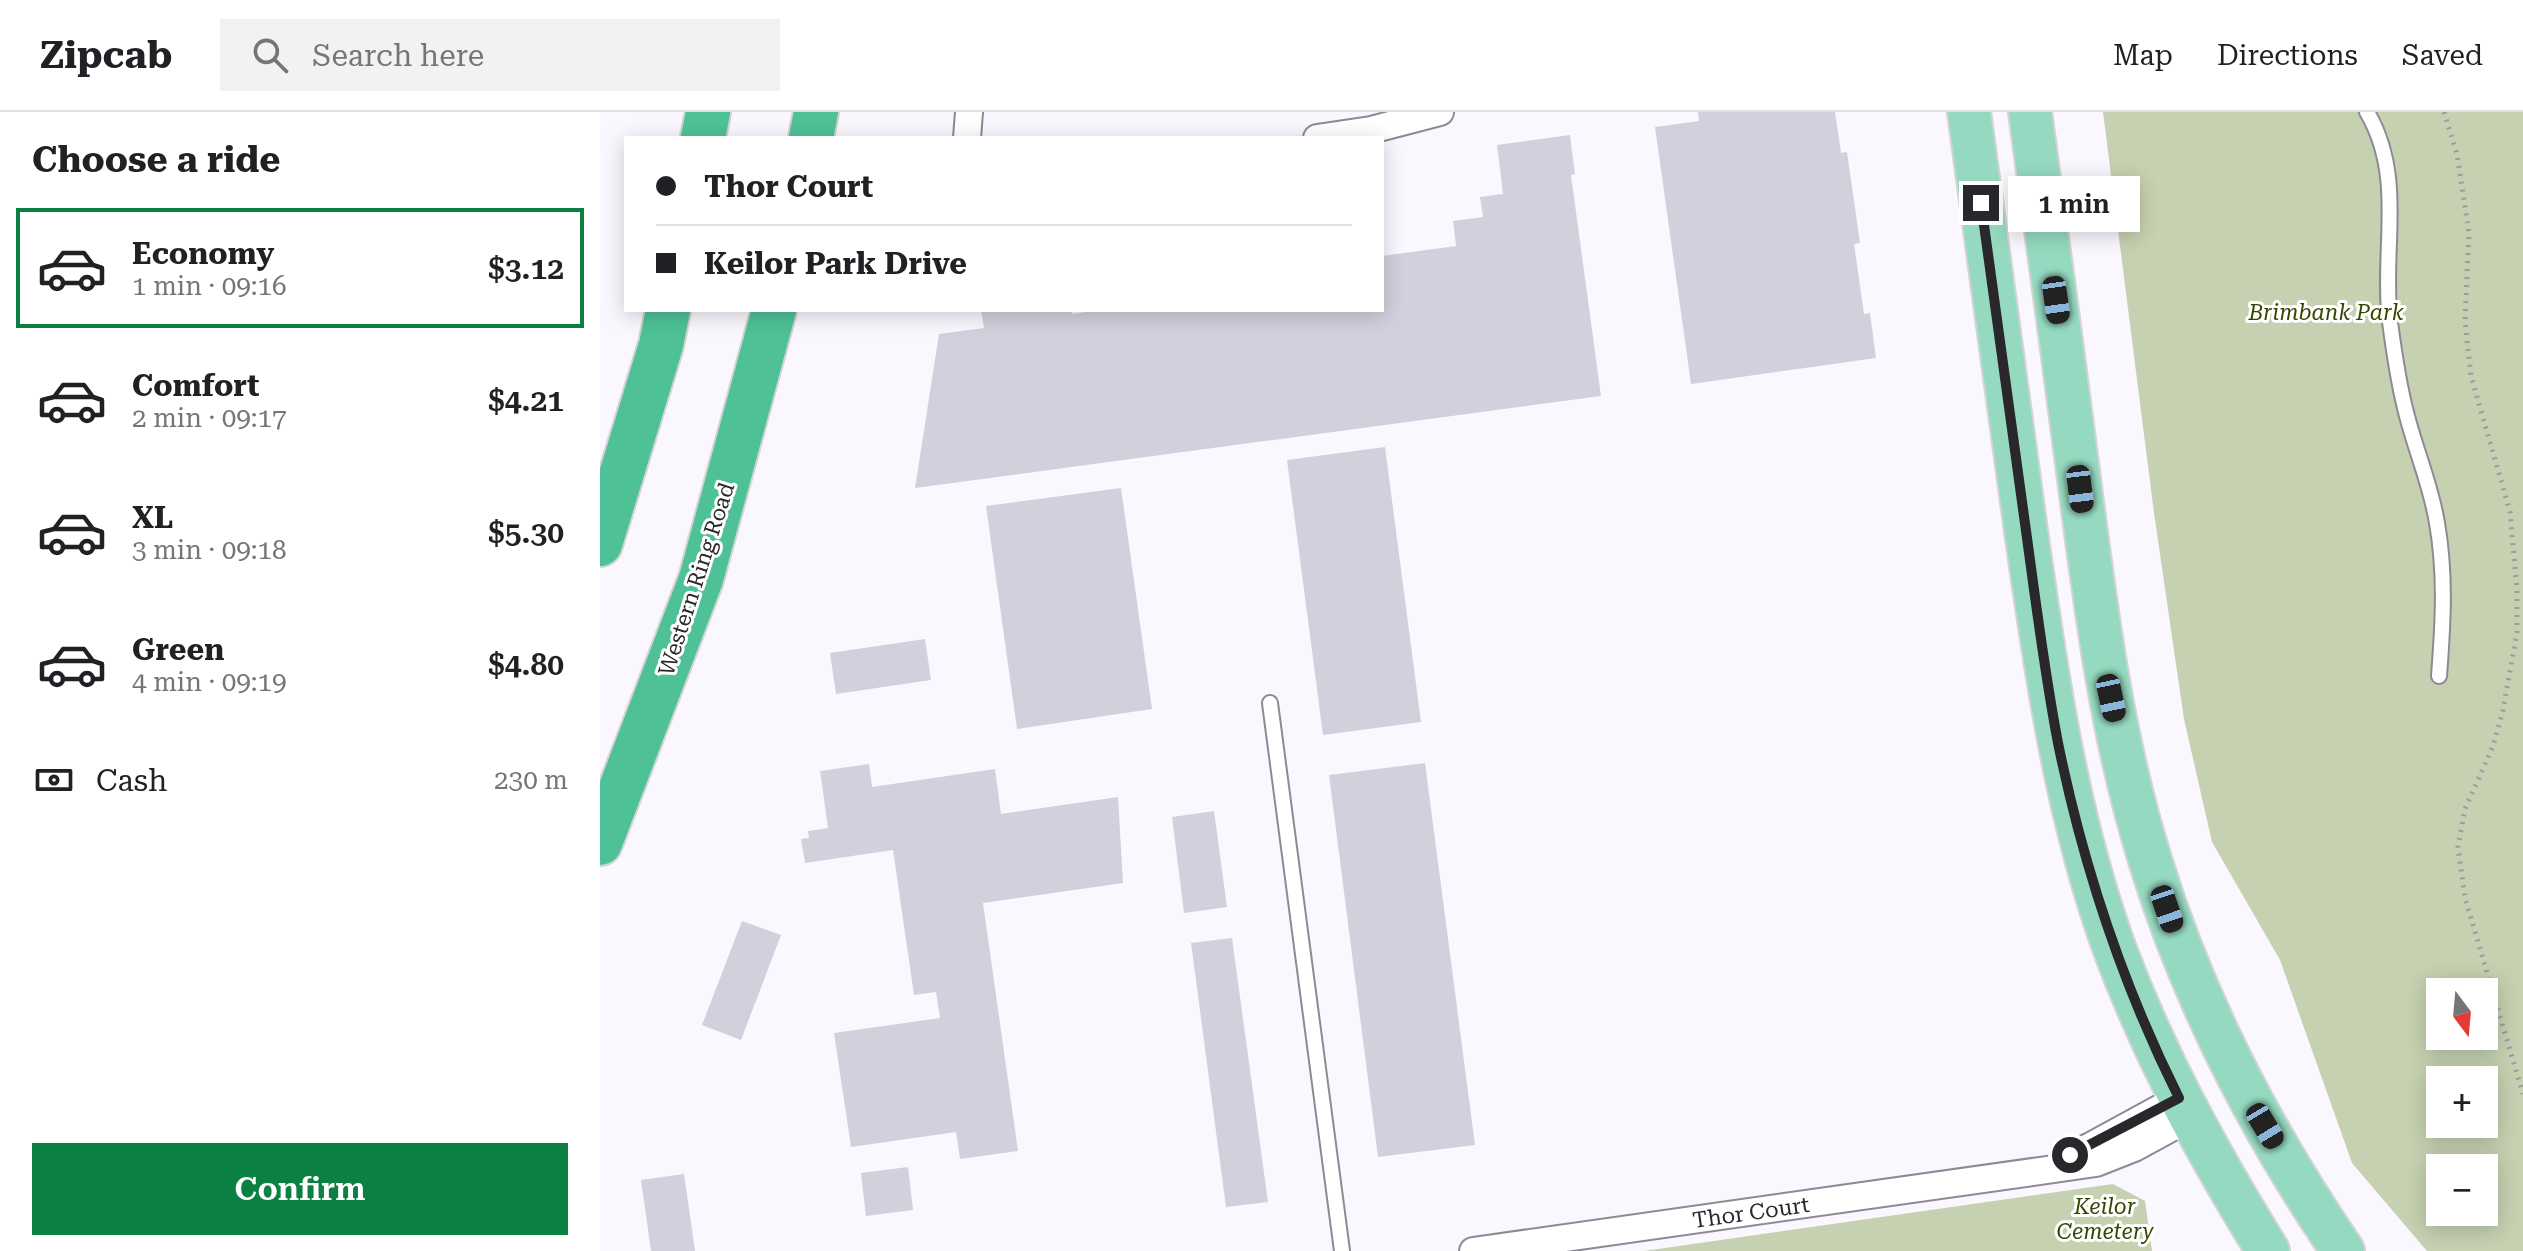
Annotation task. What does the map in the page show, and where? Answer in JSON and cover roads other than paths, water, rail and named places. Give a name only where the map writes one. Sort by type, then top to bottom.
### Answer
[{"type":"highway","points":[[703,136],[708,112]]},
{"type":"highway","points":[[811,136],[816,112]]},
{"type":"highway","points":[[600,544],[661,345],[668,312]]},
{"type":"highway","name":"Western Ring Road","points":[[600,843],[701,579],[773,312]]},
{"type":"main road","points":[[1969,112],[2041,637],[2059,743],[2083,846],[2115,947],[2152,1043],[2184,1108],[2268,1251]]},
{"type":"main road","points":[[2030,112],[2105,667],[2124,760],[2150,861],[2183,957],[2239,1077],[2315,1210],[2343,1251]]},
{"type":"main road","points":[[2184,1108],[2239,1077]]},
{"type":"street","points":[[967,136],[969,112]]},
{"type":"street","points":[[1330,136],[1371,130],[1440,112]]},
{"type":"street","name":"Thor Court","points":[[1473,1251],[2029,1173],[2184,1108]]},
{"type":"lane","points":[[2367,112],[2385,154],[2390,186],[2389,317],[2396,364],[2406,412],[2437,521],[2443,563],[2444,611],[2439,676]]},
{"type":"lane","points":[[1270,703],[1342,1251]]},
{"type":"park label","name":"Brimbank Park","points":[[2326,312]]},
{"type":"park label","name":"Keilor Cemetery","points":[[2105,1218]]}]
